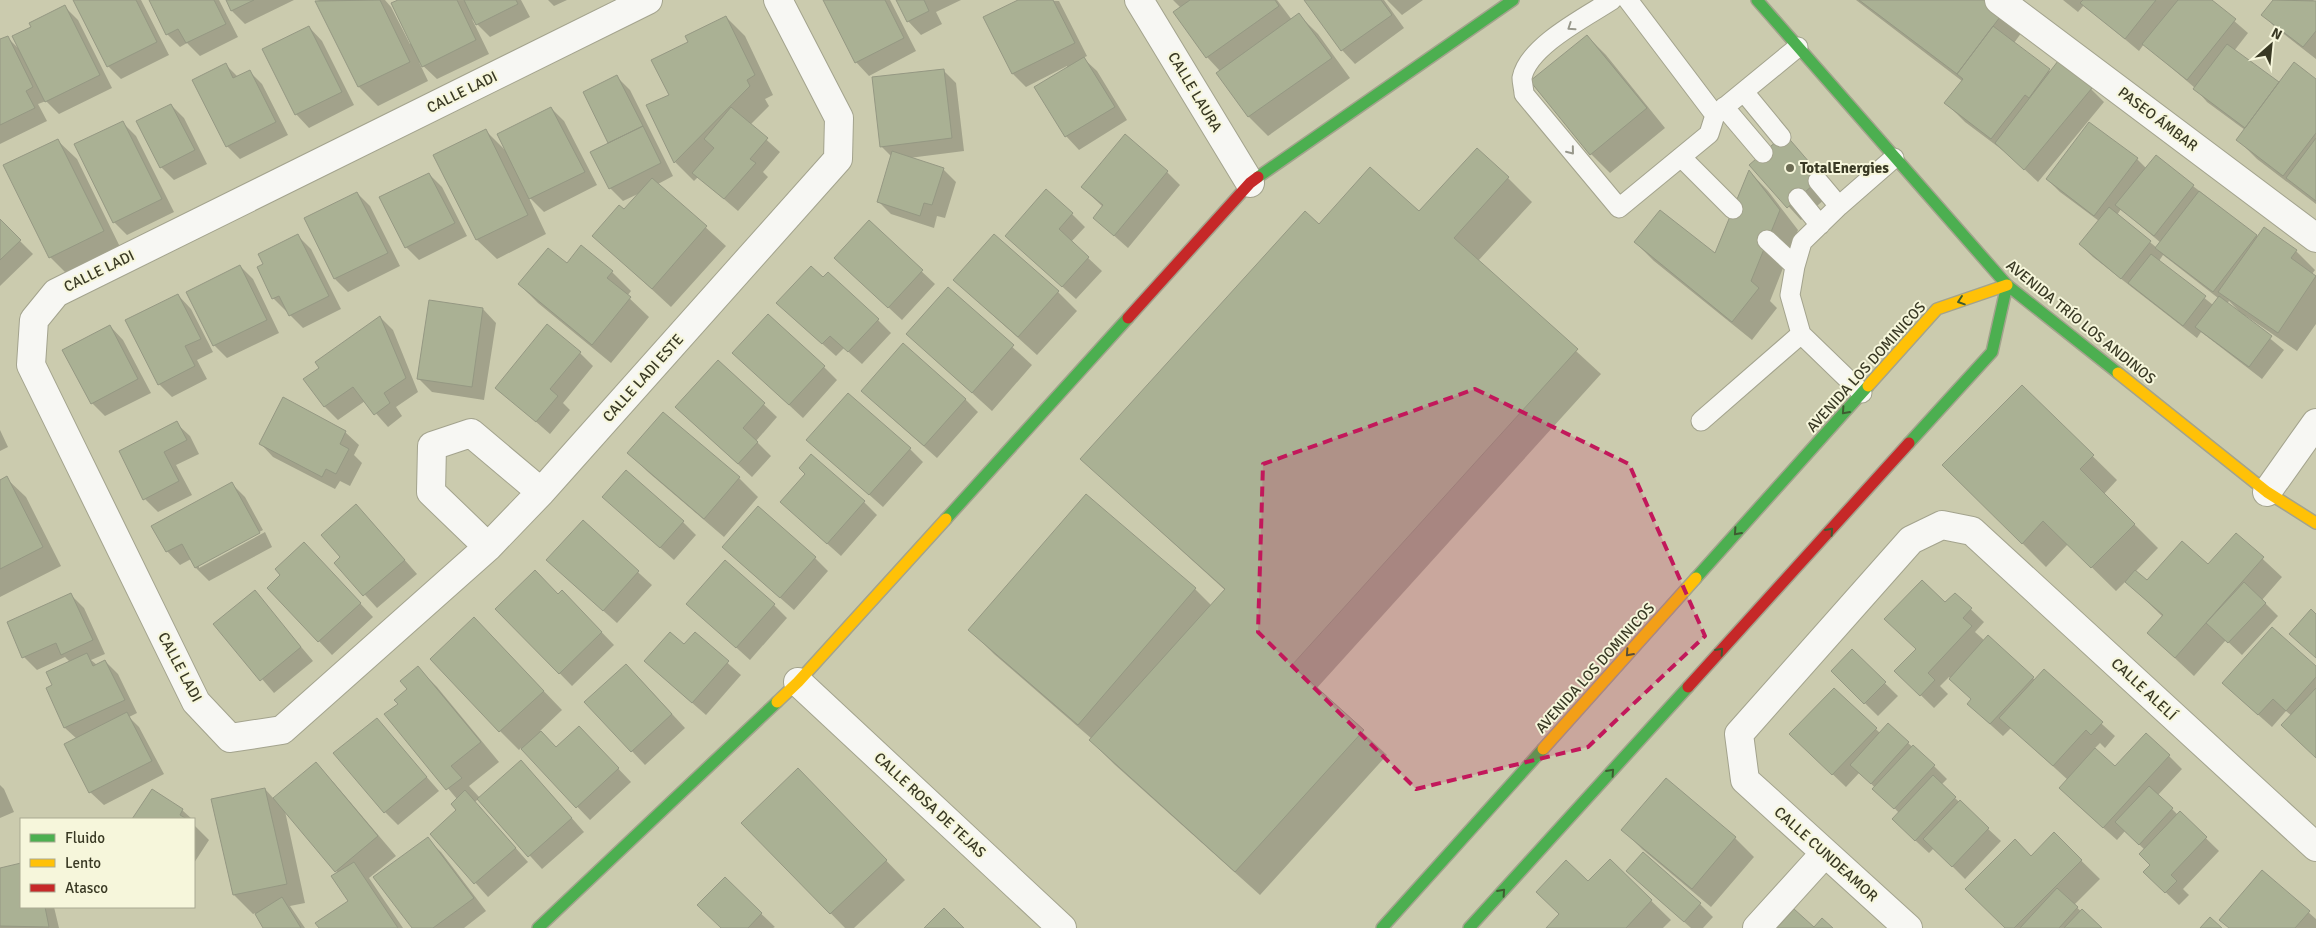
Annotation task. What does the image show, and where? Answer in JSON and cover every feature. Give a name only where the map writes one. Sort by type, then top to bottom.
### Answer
[{"type":"street","name":"CALLE LADI","points":[[309,704],[282,730],[230,738],[196,702],[31,365],[34,320],[56,293],[648,0]]},
{"type":"street","name":"CALLE LADI ESTE","points":[[309,704],[488,546],[541,492],[838,159],[839,118],[778,0]]},
{"type":"street","name":"CALLE LAURA","points":[[1139,0],[1250,183]]},
{"type":"street","points":[[538,928],[798,682],[1250,183],[1513,0]]},
{"type":"street","name":"AVENIDA TRÍO LOS ANDINOS","points":[[1757,0],[2007,285],[2267,492],[2316,523]]},
{"type":"street","name":"PASEO ÁMBAR","points":[[1999,0],[2316,238]]},
{"type":"street","points":[[1469,928],[1992,352],[2007,285]]},
{"type":"street","name":"AVENIDA LOS DOMINICOS","points":[[1382,928],[1937,309],[2007,285]]},
{"type":"street","points":[[2267,492],[2316,423]]},
{"type":"street","points":[[488,546],[431,492],[432,446],[471,433],[541,492]]},
{"type":"street","name":"CALLE ALELÍ","points":[[1745,780],[1739,734],[1911,540],[1942,525],[1972,531],[2316,847]]},
{"type":"street","name":"CALLE ROSA DE TEJAS","points":[[798,682],[1062,928]]},
{"type":"street","name":"CALLE CUNDEAMOR","points":[[1745,780],[1908,928]]},
{"type":"street","points":[[1757,928],[1825,853]]},
{"type":"lane","points":[[1612,0],[1545,45],[1530,61],[1522,79],[1524,94],[1619,208],[1709,134],[1720,111],[1798,47]]},
{"type":"lane","points":[[1628,0],[1720,111],[1763,154]]},
{"type":"lane","points":[[1744,92],[1781,137]]},
{"type":"lane","points":[[1681,157],[1733,209]]},
{"type":"lane","points":[[1862,393],[1801,334],[1790,295],[1795,266],[1802,242],[1839,206],[1894,158]]},
{"type":"lane","points":[[1818,181],[1839,206]]},
{"type":"lane","points":[[1798,198],[1820,225]]},
{"type":"lane","points":[[1768,240],[1795,266]]},
{"type":"lane","points":[[1701,422],[1801,334]]},
{"type":"highlighted area","points":[[1475,389],[1629,464],[1705,636],[1588,747],[1416,789],[1258,632],[1263,464]]},
{"type":"building","points":[[73,0],[136,0],[157,42],[107,67]]},
{"type":"building","points":[[149,0],[214,0],[226,24],[186,43],[178,29],[166,35]]},
{"type":"building","points":[[226,0],[254,0],[231,11]]},
{"type":"building","points":[[380,0],[410,62],[358,87],[315,1]]},
{"type":"building","points":[[398,0],[457,0],[476,40],[422,67],[391,3]]},
{"type":"building","points":[[464,0],[516,0],[518,4],[476,25]]},
{"type":"building","points":[[823,0],[885,0],[904,38],[855,63]]},
{"type":"building","points":[[896,0],[924,0],[929,11],[907,22]]},
{"type":"building","points":[[1018,0],[1053,0],[1075,43],[1012,74],[983,17]]},
{"type":"building","points":[[1190,0],[1275,0],[1279,6],[1206,58],[1173,12]]},
{"type":"building","points":[[1304,0],[1381,0],[1392,15],[1341,51]]},
{"type":"building","points":[[1859,0],[1994,0],[2006,9],[1957,74]]},
{"type":"building","points":[[2083,0],[2156,0],[2125,39],[2080,3]]},
{"type":"building","points":[[2178,0],[2212,0],[2236,19],[2187,80],[2142,44]]},
{"type":"building","points":[[2273,0],[2316,1],[2316,31],[2303,47],[2261,15]]},
{"type":"building","points":[[65,5],[100,75],[45,102],[12,36],[31,27],[29,23]]},
{"type":"building","points":[[1299,13],[1332,58],[1248,117],[1216,73]]},
{"type":"building","points":[[726,16],[755,75],[747,80],[750,86],[674,163],[646,105],[669,95],[651,60],[688,42],[685,36]]},
{"type":"building","points":[[309,26],[342,92],[295,115],[262,49]]},
{"type":"building","points":[[1993,26],[2050,69],[2029,98],[2025,95],[1991,139],[1944,103],[1963,79],[1957,74]]},
{"type":"building","points":[[1587,35],[1647,108],[1590,155],[1530,81]]},
{"type":"building","points":[[8,36],[33,87],[26,91],[35,108],[0,125],[0,39]]},
{"type":"building","points":[[2227,44],[2279,82],[2245,128],[2193,89]]},
{"type":"building","points":[[1084,57],[1115,107],[1065,137],[1034,87]]},
{"type":"building","points":[[2058,61],[2092,88],[2024,170],[1995,143]]},
{"type":"building","points":[[2294,62],[2316,79],[2316,133],[2283,176],[2236,140]]},
{"type":"building","points":[[226,63],[233,78],[250,70],[276,122],[226,147],[192,80]]},
{"type":"building","points":[[944,69],[952,138],[880,147],[872,77]]},
{"type":"building","points":[[617,75],[643,126],[608,143],[583,92]]},
{"type":"building","points":[[171,104],[195,150],[160,168],[136,121]]},
{"type":"building","points":[[551,107],[585,172],[529,199],[497,134]]},
{"type":"building","points":[[731,107],[768,138],[750,159],[756,163],[724,199],[692,173],[714,148],[704,139]]},
{"type":"building","points":[[123,121],[162,199],[113,223],[74,144]]},
{"type":"building","points":[[2089,122],[2138,158],[2094,216],[2046,179]]},
{"type":"building","points":[[643,126],[661,163],[609,189],[590,152]]},
{"type":"building","points":[[486,129],[528,215],[476,240],[433,155]]},
{"type":"building","points":[[1125,134],[1168,171],[1114,236],[1093,218],[1103,205],[1081,187]]},
{"type":"building","points":[[1785,134],[1822,177],[1787,208],[1749,165]]},
{"type":"building","points":[[2316,138],[2316,201],[2286,178]]},
{"type":"building","points":[[58,139],[104,231],[49,258],[3,165]]},
{"type":"building","points":[[1477,148],[1509,177],[1454,238],[1578,349],[1292,665],[1364,730],[1235,872],[1089,740],[1225,589],[1080,459],[1305,211],[1319,224],[1370,167],[1419,211]]},
{"type":"building","points":[[892,151],[944,168],[932,205],[924,203],[920,216],[877,202]]},
{"type":"building","points":[[2156,155],[2194,185],[2154,236],[2115,205]]},
{"type":"building","points":[[1749,170],[1780,210],[1751,281],[1759,288],[1732,322],[1634,242],[1660,210],[1715,253]]},
{"type":"building","points":[[429,173],[455,223],[405,248],[379,197]]},
{"type":"building","points":[[652,178],[707,226],[652,289],[592,236],[619,205],[624,209]]},
{"type":"building","points":[[1046,189],[1073,213],[1059,229],[1089,257],[1062,287],[1005,236]]},
{"type":"building","points":[[2199,191],[2257,235],[2213,292],[2155,248]]},
{"type":"building","points":[[357,192],[388,253],[334,279],[304,218]]},
{"type":"building","points":[[2109,207],[2151,241],[2121,279],[2079,244]]},
{"type":"building","points":[[0,219],[21,240],[0,260]]},
{"type":"building","points":[[869,220],[923,270],[888,308],[834,258]]},
{"type":"building","points":[[2264,227],[2297,250],[2291,258],[2316,276],[2278,333],[2218,292]]},
{"type":"building","points":[[298,234],[329,296],[289,316],[279,296],[272,299],[257,267],[263,264],[258,254]]},
{"type":"building","points":[[994,234],[1059,291],[1018,337],[953,280]]},
{"type":"building","points":[[581,245],[613,271],[607,278],[631,297],[592,345],[518,284],[548,248],[567,263]]},
{"type":"building","points":[[2151,254],[2206,296],[2183,326],[2128,283]]},
{"type":"building","points":[[240,265],[267,320],[213,346],[186,292]]},
{"type":"building","points":[[811,266],[823,277],[828,272],[879,319],[848,352],[830,336],[822,344],[776,303]]},
{"type":"building","points":[[948,287],[1014,345],[972,393],[906,334]]},
{"type":"building","points":[[178,294],[201,339],[185,346],[195,366],[158,385],[125,320]]},
{"type":"building","points":[[2219,296],[2272,336],[2249,367],[2195,327]]},
{"type":"building","points":[[429,300],[483,308],[472,387],[417,379]]},
{"type":"building","points":[[768,314],[825,366],[789,405],[732,353]]},
{"type":"building","points":[[380,316],[406,378],[384,393],[390,403],[374,415],[353,387],[324,407],[303,379],[319,368],[315,362]]},
{"type":"building","points":[[547,324],[581,352],[550,389],[558,396],[536,422],[495,388]]},
{"type":"building","points":[[110,325],[138,379],[91,404],[62,350]]},
{"type":"building","points":[[903,343],[966,399],[924,446],[861,391]]},
{"type":"building","points":[[718,360],[765,403],[743,428],[758,442],[738,464],[675,407]]},
{"type":"building","points":[[2022,385],[2094,455],[2080,469],[2135,524],[2091,568],[2043,521],[2022,544],[1942,465]]},
{"type":"building","points":[[848,393],[911,448],[869,495],[806,440]]},
{"type":"building","points":[[283,397],[346,431],[340,444],[349,449],[336,474],[326,469],[322,477],[259,444]]},
{"type":"building","points":[[663,412],[740,477],[704,519],[627,453]]},
{"type":"building","points":[[177,421],[187,440],[164,452],[179,481],[143,500],[119,451]]},
{"type":"building","points":[[811,454],[865,501],[827,544],[780,502],[805,474],[799,468]]},
{"type":"building","points":[[626,470],[684,521],[660,548],[602,497]]},
{"type":"building","points":[[7,476],[43,547],[0,569],[0,480]]},
{"type":"building","points":[[232,482],[260,533],[195,568],[182,544],[166,552],[151,526]]},
{"type":"building","points":[[1086,494],[1196,588],[1078,725],[968,630]]},
{"type":"building","points":[[356,504],[405,560],[363,596],[334,563],[340,557],[321,535]]},
{"type":"building","points":[[758,506],[816,557],[780,598],[722,547]]},
{"type":"building","points":[[583,520],[639,571],[603,611],[546,560]]},
{"type":"building","points":[[2236,533],[2264,557],[2175,658],[2147,633],[2163,615],[2125,582],[2135,570],[2147,580],[2182,541],[2208,564]]},
{"type":"building","points":[[304,542],[361,603],[318,642],[267,588],[280,575],[275,569]]},
{"type":"building","points":[[725,560],[775,604],[736,648],[686,604]]},
{"type":"building","points":[[535,570],[558,594],[562,590],[602,632],[559,674],[495,609]]},
{"type":"building","points":[[1922,580],[1945,602],[1955,593],[1972,608],[1963,618],[1972,626],[1928,673],[1935,680],[1920,696],[1894,671],[1916,649],[1884,619]]},
{"type":"building","points":[[2244,582],[2266,603],[2228,643],[2206,623]]},
{"type":"building","points":[[255,590],[301,647],[260,681],[213,624]]},
{"type":"building","points":[[71,593],[93,640],[61,655],[56,643],[22,658],[7,622]]},
{"type":"building","points":[[2311,609],[2316,614],[2316,658],[2289,634]]},
{"type":"building","points":[[474,617],[544,691],[499,732],[430,659]]},
{"type":"building","points":[[2272,627],[2316,666],[2316,677],[2286,711],[2273,699],[2258,715],[2222,683]]},
{"type":"building","points":[[670,632],[684,644],[695,632],[729,661],[692,703],[644,661]]},
{"type":"building","points":[[1988,635],[2034,677],[1990,724],[1967,704],[1971,699],[1949,679]]},
{"type":"building","points":[[1852,649],[1886,682],[1864,704],[1831,671]]},
{"type":"building","points":[[87,653],[93,666],[105,660],[125,700],[64,728],[46,688],[52,685],[46,672]]},
{"type":"building","points":[[626,664],[672,714],[631,752],[584,702]]},
{"type":"building","points":[[418,666],[481,742],[451,766],[462,778],[446,790],[384,714],[398,704],[394,700],[407,689],[400,681]]},
{"type":"building","points":[[2044,669],[2103,722],[2091,735],[2086,730],[2053,766],[1999,718]]},
{"type":"building","points":[[1834,688],[1877,728],[1832,775],[1789,734]]},
{"type":"building","points":[[2316,688],[2316,758],[2281,725]]},
{"type":"building","points":[[127,712],[152,761],[89,793],[64,744]]},
{"type":"building","points":[[377,718],[427,777],[384,813],[333,753]]},
{"type":"building","points":[[1888,723],[1909,742],[1871,784],[1850,765]]},
{"type":"building","points":[[579,726],[619,768],[576,808],[521,749],[541,731],[556,747]]},
{"type":"building","points":[[2146,733],[2170,755],[2103,828],[2059,788],[2095,748],[2115,766]]},
{"type":"building","points":[[1913,745],[1935,765],[1894,809],[1872,789]]},
{"type":"building","points":[[521,760],[572,818],[528,857],[477,799]]},
{"type":"building","points":[[316,762],[378,836],[335,872],[273,798]]},
{"type":"building","points":[[798,768],[887,860],[830,914],[741,823]]},
{"type":"building","points":[[1933,775],[1956,797],[1915,841],[1892,819]]},
{"type":"building","points":[[1666,778],[1736,837],[1692,889],[1621,830]]},
{"type":"building","points":[[2149,786],[2173,808],[2139,845],[2115,822]]},
{"type":"building","points":[[265,788],[287,884],[233,895],[211,799]]},
{"type":"building","points":[[152,789],[183,809],[180,815],[185,818],[133,818]]},
{"type":"building","points":[[465,790],[516,848],[474,884],[430,834],[456,810],[451,804]]},
{"type":"building","points":[[1960,800],[1989,828],[1952,867],[1923,839]]},
{"type":"building","points":[[2180,811],[2207,837],[2171,875],[2177,881],[2165,893],[2143,872],[2150,865],[2139,854]]},
{"type":"building","points":[[2054,832],[2082,860],[2014,928],[2005,928],[1965,889],[2015,839],[2031,856]]},
{"type":"building","points":[[428,837],[474,898],[433,928],[412,928],[373,877]]},
{"type":"building","points":[[1643,852],[1701,903],[1684,922],[1626,871]]},
{"type":"building","points":[[1610,859],[1652,900],[1626,928],[1546,928],[1559,914],[1536,892],[1566,860],[1588,881]]},
{"type":"building","points":[[354,862],[398,928],[319,928],[315,923],[348,901],[331,876]]},
{"type":"building","points":[[20,863],[20,908],[45,908],[49,927],[0,926],[0,868]]},
{"type":"building","points":[[2262,870],[2310,911],[2295,928],[2229,928],[2219,920]]},
{"type":"building","points":[[725,877],[762,913],[748,928],[721,928],[697,905]]},
{"type":"building","points":[[2057,888],[2078,907],[2059,928],[2020,928]]},
{"type":"building","points":[[282,897],[301,928],[263,928],[255,914]]},
{"type":"building","points":[[944,908],[964,928],[924,928]]},
{"type":"building","points":[[1794,909],[1814,927],[1822,918],[1833,928],[1777,928]]},
{"type":"building","points":[[2082,909],[2102,928],[2064,928]]},
{"type":"building","points":[[2210,917],[2222,928],[2200,928]]},
{"type":"traffic: fast","points":[[1258,177],[1513,0]]},
{"type":"traffic: fast","points":[[1757,0],[2007,285],[2118,373]]},
{"type":"traffic: fast","points":[[1909,443],[1992,352],[2007,285]]},
{"type":"traffic: fast","points":[[946,519],[1128,318]]},
{"type":"traffic: fast","points":[[1696,578],[1868,386]]},
{"type":"traffic: fast","points":[[1469,928],[1688,687]]},
{"type":"traffic: fast","points":[[538,928],[777,702]]},
{"type":"traffic: fast","points":[[1382,928],[1543,749]]},
{"type":"traffic: slow","points":[[1868,386],[1937,309],[2007,285]]},
{"type":"traffic: slow","points":[[2118,373],[2267,492],[2316,523]]},
{"type":"traffic: slow","points":[[777,702],[798,682],[946,519]]},
{"type":"traffic: slow","points":[[1543,749],[1696,578]]},
{"type":"traffic: jam","points":[[1128,318],[1250,183],[1258,177]]},
{"type":"traffic: jam","points":[[1688,687],[1909,443]]},
{"type":"place","name":"TotalEnergies","points":[[1790,168]]}]
